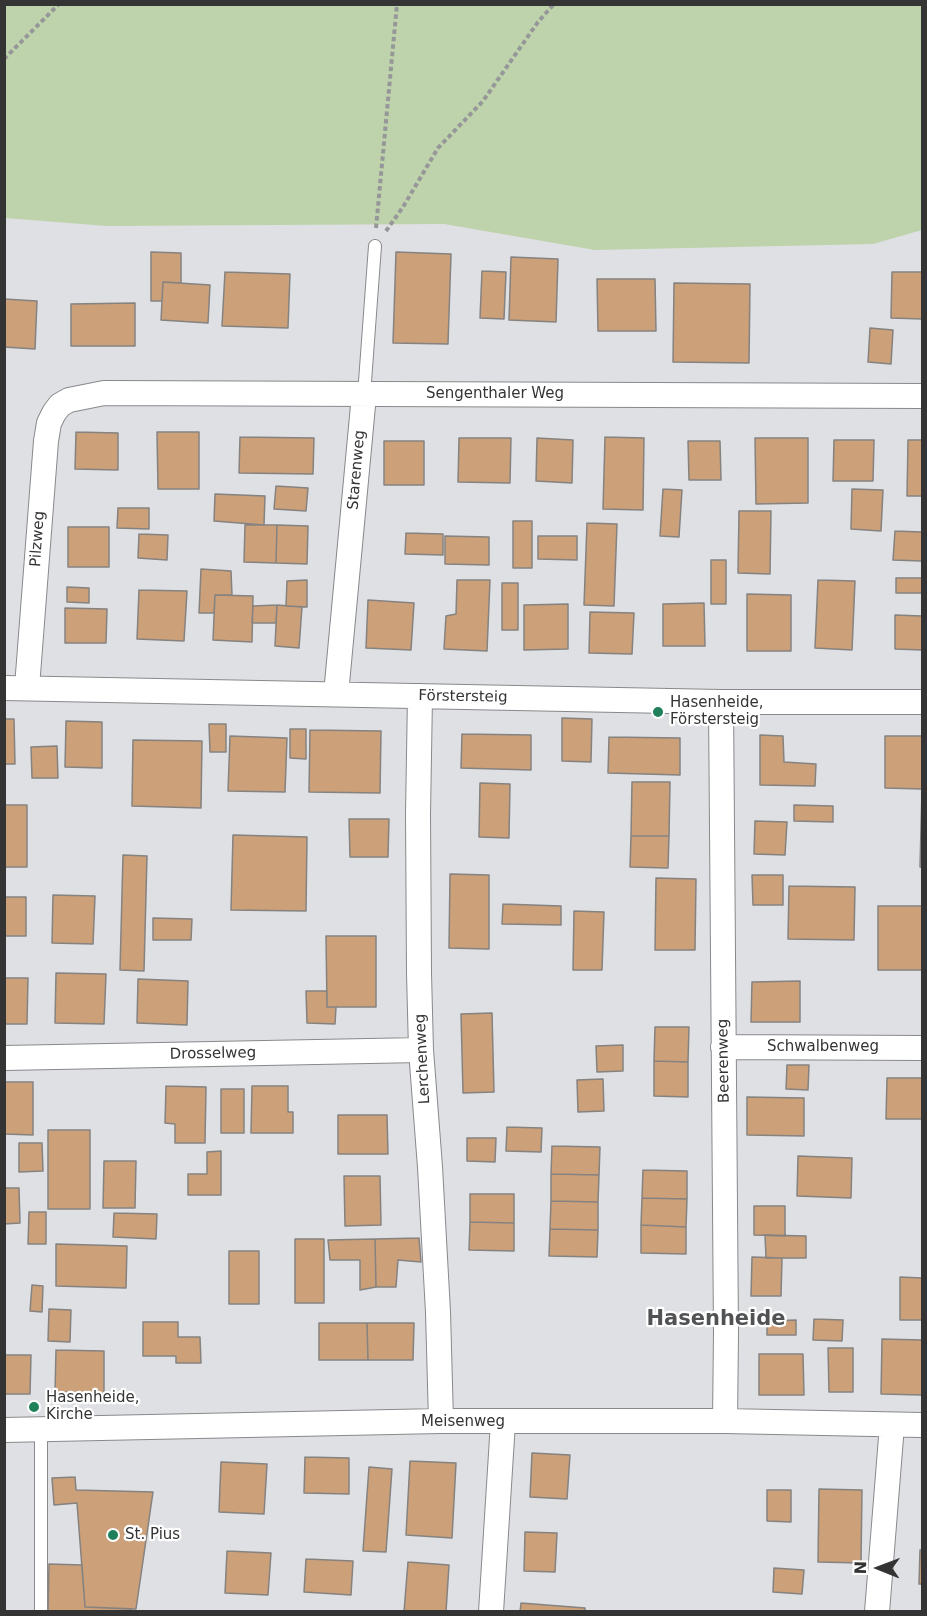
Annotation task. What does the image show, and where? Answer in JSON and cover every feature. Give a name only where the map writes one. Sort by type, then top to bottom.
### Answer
[{"type":"street","name":"Sengenthaler Weg","points":[[69,400],[104,393],[922,396]]},
{"type":"street","name":"Starenweg","points":[[336,694],[364,395]]},
{"type":"street","name":"Pilzweg","points":[[16,687],[46,441],[54,413],[60,405],[69,400]]},
{"type":"street","name":"Förstersteig","points":[[16,687],[722,702],[922,702]]},
{"type":"street","name":"Lerchenweg","points":[[420,696],[418,814],[421,1050],[431,1178],[441,1421]]},
{"type":"street","name":"Beerenweg","points":[[722,702],[725,1421]]},
{"type":"street","name":"Schwalbenweg","points":[[723,1047],[922,1048]]},
{"type":"street","name":"Drosselweg","points":[[4,1058],[421,1050]]},
{"type":"street","name":"Meisenweg","points":[[4,1430],[441,1421],[725,1421],[922,1425]]},
{"type":"street","points":[[490,1611],[503,1422]]},
{"type":"street","points":[[878,1611],[892,1425]]},
{"type":"lane","name":"Starenweg","points":[[364,395],[375,246]]},
{"type":"lane","points":[[41,1430],[41,1611]]},
{"type":"path","points":[[4,59],[59,4]]},
{"type":"path","points":[[375,246],[397,4]]},
{"type":"path","points":[[375,246],[403,207],[438,148],[483,101],[538,22],[554,4]]},
{"type":"green space","points":[[4,5],[922,5],[922,230],[873,244],[595,250],[444,224],[107,226],[5,218]]},
{"type":"building","points":[[151,252],[181,253],[181,283],[163,282],[162,301],[151,301]]},
{"type":"building","points":[[396,252],[451,254],[448,344],[393,343]]},
{"type":"building","points":[[511,257],[558,259],[556,322],[509,320]]},
{"type":"building","points":[[482,271],[506,272],[504,319],[480,318]]},
{"type":"building","points":[[225,272],[290,274],[288,328],[222,326]]},
{"type":"building","points":[[892,272],[922,272],[922,319],[891,318]]},
{"type":"building","points":[[597,279],[655,279],[656,331],[598,331]]},
{"type":"building","points":[[163,282],[210,285],[208,323],[161,320]]},
{"type":"building","points":[[674,283],[750,284],[749,363],[673,362]]},
{"type":"building","points":[[4,299],[37,301],[35,349],[4,347]]},
{"type":"building","points":[[135,303],[135,346],[71,346],[71,304]]},
{"type":"building","points":[[870,328],[893,330],[891,364],[868,362]]},
{"type":"building","points":[[76,432],[118,433],[118,470],[75,469]]},
{"type":"building","points":[[157,432],[199,432],[199,489],[158,489]]},
{"type":"building","points":[[240,437],[314,438],[313,474],[239,473]]},
{"type":"building","points":[[605,437],[644,438],[643,510],[603,509]]},
{"type":"building","points":[[459,438],[511,438],[510,483],[458,482]]},
{"type":"building","points":[[537,438],[573,440],[572,483],[536,481]]},
{"type":"building","points":[[755,438],[808,438],[808,503],[756,504]]},
{"type":"building","points":[[834,440],[874,440],[873,481],[833,481]]},
{"type":"building","points":[[908,440],[922,440],[922,496],[907,496]]},
{"type":"building","points":[[384,441],[424,441],[424,485],[384,485]]},
{"type":"building","points":[[688,441],[720,441],[721,480],[689,480]]},
{"type":"building","points":[[276,486],[308,488],[306,511],[274,509]]},
{"type":"building","points":[[663,489],[682,490],[679,537],[660,536]]},
{"type":"building","points":[[852,489],[883,490],[881,531],[851,529]]},
{"type":"building","points":[[215,494],[265,496],[264,525],[214,521]]},
{"type":"building","points":[[118,508],[149,508],[149,529],[117,528]]},
{"type":"building","points":[[739,511],[771,511],[770,574],[738,573]]},
{"type":"building","points":[[513,521],[532,521],[532,568],[513,568]]},
{"type":"building","points":[[587,523],[617,524],[614,606],[584,605]]},
{"type":"building","points":[[245,525],[277,525],[276,563],[244,562]]},
{"type":"building","points":[[277,525],[308,526],[307,564],[276,563]]},
{"type":"building","points":[[68,527],[109,527],[109,567],[68,567]]},
{"type":"building","points":[[895,531],[922,532],[922,561],[893,560]]},
{"type":"building","points":[[406,533],[443,534],[443,555],[405,554]]},
{"type":"building","points":[[139,534],[168,535],[167,560],[138,558]]},
{"type":"building","points":[[445,536],[489,537],[489,565],[445,564]]},
{"type":"building","points":[[538,536],[577,536],[577,560],[538,559]]},
{"type":"building","points":[[711,560],[726,560],[726,604],[711,604]]},
{"type":"building","points":[[201,569],[231,571],[232,595],[215,595],[214,613],[199,613]]},
{"type":"building","points":[[896,578],[922,578],[922,593],[896,593]]},
{"type":"building","points":[[307,580],[307,607],[286,606],[287,581]]},
{"type":"building","points":[[457,580],[490,580],[487,651],[444,649],[446,616],[456,614]]},
{"type":"building","points":[[818,580],[855,581],[852,650],[815,648]]},
{"type":"building","points":[[502,583],[518,583],[518,630],[502,630]]},
{"type":"building","points":[[67,587],[89,588],[89,603],[67,602]]},
{"type":"building","points":[[139,590],[187,591],[184,641],[137,639]]},
{"type":"building","points":[[747,594],[791,595],[791,651],[747,651]]},
{"type":"building","points":[[215,595],[253,596],[252,642],[213,640]]},
{"type":"building","points":[[368,600],[414,603],[411,650],[366,648]]},
{"type":"building","points":[[704,603],[705,646],[663,646],[663,604]]},
{"type":"building","points":[[568,604],[568,649],[524,650],[524,605]]},
{"type":"building","points":[[277,605],[302,607],[299,648],[275,646]]},
{"type":"building","points":[[277,605],[276,623],[252,623],[253,606]]},
{"type":"building","points":[[65,608],[107,609],[106,643],[65,643]]},
{"type":"building","points":[[590,612],[634,613],[632,654],[589,653]]},
{"type":"building","points":[[895,615],[922,616],[922,650],[895,649]]},
{"type":"building","points":[[562,718],[592,719],[591,762],[562,761]]},
{"type":"building","points":[[4,719],[14,719],[15,764],[4,764]]},
{"type":"building","points":[[66,721],[102,722],[102,768],[65,767]]},
{"type":"building","points":[[209,724],[226,724],[226,752],[210,752]]},
{"type":"building","points":[[290,729],[306,729],[306,759],[290,758]]},
{"type":"building","points":[[310,730],[381,731],[380,793],[309,792]]},
{"type":"building","points":[[462,734],[531,735],[531,770],[461,768]]},
{"type":"building","points":[[760,735],[783,736],[784,762],[816,764],[815,786],[760,785]]},
{"type":"building","points":[[230,736],[287,738],[285,792],[228,791]]},
{"type":"building","points":[[885,736],[922,736],[922,789],[885,788]]},
{"type":"building","points":[[609,737],[680,738],[680,775],[608,773]]},
{"type":"building","points":[[133,740],[202,741],[201,808],[132,806]]},
{"type":"building","points":[[57,746],[58,778],[32,778],[31,747]]},
{"type":"building","points":[[632,782],[670,782],[669,836],[631,836]]},
{"type":"building","points":[[480,783],[510,784],[509,838],[479,837]]},
{"type":"building","points":[[922,790],[922,867],[920,867]]},
{"type":"building","points":[[4,805],[27,805],[27,867],[4,867]]},
{"type":"building","points":[[794,805],[833,806],[833,822],[794,821]]},
{"type":"building","points":[[349,819],[389,819],[388,857],[350,857]]},
{"type":"building","points":[[755,821],[787,822],[785,855],[754,854]]},
{"type":"building","points":[[233,835],[307,837],[306,911],[231,910]]},
{"type":"building","points":[[631,836],[669,836],[668,868],[630,867]]},
{"type":"building","points":[[123,855],[147,856],[144,971],[120,970]]},
{"type":"building","points":[[450,874],[489,875],[489,949],[449,948]]},
{"type":"building","points":[[752,875],[783,875],[783,905],[753,905]]},
{"type":"building","points":[[656,878],[696,879],[695,950],[655,950]]},
{"type":"building","points":[[789,886],[855,887],[854,940],[788,939]]},
{"type":"building","points":[[53,895],[95,896],[93,944],[52,943]]},
{"type":"building","points":[[4,897],[26,897],[26,936],[4,936]]},
{"type":"building","points":[[503,904],[561,906],[561,925],[502,924]]},
{"type":"building","points":[[878,906],[922,906],[922,970],[878,970]]},
{"type":"building","points":[[574,911],[604,912],[602,970],[573,970]]},
{"type":"building","points":[[153,918],[192,919],[191,940],[153,940]]},
{"type":"building","points":[[326,936],[376,936],[376,1007],[327,1007]]},
{"type":"building","points":[[56,973],[106,974],[104,1024],[55,1023]]},
{"type":"building","points":[[4,978],[28,978],[27,1024],[4,1024]]},
{"type":"building","points":[[138,979],[188,981],[187,1025],[137,1023]]},
{"type":"building","points":[[800,981],[800,1022],[751,1022],[752,982]]},
{"type":"building","points":[[306,991],[327,991],[327,1007],[336,1007],[335,1024],[307,1023]]},
{"type":"building","points":[[492,1013],[494,1092],[463,1093],[461,1014]]},
{"type":"building","points":[[655,1027],[689,1027],[688,1062],[654,1061]]},
{"type":"building","points":[[623,1045],[623,1071],[597,1072],[596,1046]]},
{"type":"building","points":[[654,1061],[688,1062],[688,1097],[654,1096]]},
{"type":"building","points":[[787,1065],[809,1065],[808,1090],[786,1089]]},
{"type":"building","points":[[887,1078],[922,1078],[922,1119],[886,1119]]},
{"type":"building","points":[[603,1079],[604,1111],[578,1112],[577,1080]]},
{"type":"building","points":[[4,1082],[33,1082],[33,1135],[4,1134]]},
{"type":"building","points":[[166,1086],[206,1087],[205,1143],[175,1143],[175,1124],[165,1123]]},
{"type":"building","points":[[252,1086],[288,1086],[288,1112],[293,1112],[293,1133],[251,1133]]},
{"type":"building","points":[[221,1089],[244,1089],[244,1133],[221,1133]]},
{"type":"building","points":[[747,1097],[804,1098],[804,1136],[747,1135]]},
{"type":"building","points":[[338,1115],[387,1115],[388,1154],[338,1154]]},
{"type":"building","points":[[507,1127],[542,1128],[541,1152],[506,1151]]},
{"type":"building","points":[[48,1130],[90,1130],[90,1209],[48,1209]]},
{"type":"building","points":[[467,1138],[496,1138],[495,1162],[467,1161]]},
{"type":"building","points":[[19,1143],[42,1143],[43,1171],[19,1172]]},
{"type":"building","points":[[552,1146],[600,1147],[599,1175],[551,1174]]},
{"type":"building","points":[[221,1151],[221,1195],[188,1195],[188,1174],[207,1174],[207,1152]]},
{"type":"building","points":[[798,1156],[852,1158],[851,1198],[797,1196]]},
{"type":"building","points":[[104,1161],[136,1161],[135,1208],[103,1208]]},
{"type":"building","points":[[643,1170],[687,1171],[687,1199],[642,1198]]},
{"type":"building","points":[[551,1174],[599,1175],[598,1202],[551,1201]]},
{"type":"building","points":[[344,1176],[380,1176],[381,1225],[345,1226]]},
{"type":"building","points":[[4,1188],[19,1188],[20,1223],[4,1224]]},
{"type":"building","points":[[470,1194],[514,1194],[514,1223],[470,1222]]},
{"type":"building","points":[[642,1198],[687,1199],[686,1227],[641,1225]]},
{"type":"building","points":[[551,1201],[598,1202],[598,1230],[550,1229]]},
{"type":"building","points":[[754,1206],[785,1206],[785,1236],[754,1235]]},
{"type":"building","points":[[29,1212],[46,1212],[46,1244],[28,1244]]},
{"type":"building","points":[[114,1213],[157,1214],[156,1239],[113,1237]]},
{"type":"building","points":[[470,1222],[514,1223],[514,1251],[469,1250]]},
{"type":"building","points":[[641,1225],[686,1227],[686,1254],[641,1253]]},
{"type":"building","points":[[550,1229],[598,1230],[597,1257],[549,1256]]},
{"type":"building","points":[[765,1235],[806,1236],[806,1258],[766,1258]]},
{"type":"building","points":[[419,1238],[421,1262],[398,1260],[396,1287],[376,1287],[375,1239]]},
{"type":"building","points":[[295,1239],[324,1239],[324,1303],[295,1303]]},
{"type":"building","points":[[375,1239],[376,1287],[360,1290],[360,1260],[330,1260],[328,1240]]},
{"type":"building","points":[[56,1244],[127,1246],[126,1288],[56,1286]]},
{"type":"building","points":[[229,1251],[259,1251],[259,1304],[229,1304]]},
{"type":"building","points":[[752,1257],[782,1258],[781,1296],[751,1296]]},
{"type":"building","points":[[900,1277],[922,1278],[922,1320],[900,1320]]},
{"type":"building","points":[[32,1285],[43,1286],[42,1312],[30,1311]]},
{"type":"building","points":[[49,1309],[71,1310],[70,1342],[48,1341]]},
{"type":"building","points":[[814,1319],[843,1320],[842,1341],[813,1340]]},
{"type":"building","points":[[796,1320],[796,1335],[767,1335],[767,1321]]},
{"type":"building","points":[[143,1322],[178,1322],[178,1337],[200,1337],[201,1363],[176,1363],[176,1356],[143,1356]]},
{"type":"building","points":[[319,1323],[367,1323],[368,1360],[319,1360]]},
{"type":"building","points":[[367,1323],[414,1323],[413,1360],[368,1360]]},
{"type":"building","points":[[882,1339],[922,1340],[922,1395],[881,1394]]},
{"type":"building","points":[[828,1348],[853,1348],[853,1392],[829,1392]]},
{"type":"building","points":[[56,1350],[104,1351],[104,1393],[55,1392]]},
{"type":"building","points":[[759,1354],[803,1354],[804,1395],[759,1395]]},
{"type":"building","points":[[4,1355],[31,1355],[30,1394],[4,1394]]},
{"type":"building","points":[[532,1453],[570,1455],[567,1499],[530,1497]]},
{"type":"building","points":[[305,1457],[349,1458],[349,1494],[304,1493]]},
{"type":"building","points":[[410,1461],[456,1463],[452,1538],[406,1535]]},
{"type":"building","points":[[221,1462],[267,1464],[264,1514],[219,1512]]},
{"type":"building","points":[[369,1467],[392,1469],[386,1552],[363,1551]]},
{"type":"building","name":"St. Pius","points":[[75,1477],[76,1490],[153,1492],[136,1609],[85,1607],[77,1503],[54,1505],[52,1478]]},
{"type":"building","points":[[819,1489],[862,1490],[861,1563],[818,1562]]},
{"type":"building","points":[[767,1490],[791,1490],[791,1522],[767,1521]]},
{"type":"building","points":[[525,1532],[557,1533],[555,1572],[524,1571]]},
{"type":"building","points":[[920,1550],[922,1550],[922,1584],[919,1584]]},
{"type":"building","points":[[227,1551],[271,1553],[268,1595],[225,1593]]},
{"type":"building","points":[[306,1559],[353,1561],[351,1595],[304,1592]]},
{"type":"building","points":[[408,1562],[449,1565],[446,1612],[404,1612]]},
{"type":"building","points":[[49,1564],[82,1565],[85,1607],[131,1609],[131,1612],[48,1612]]},
{"type":"building","points":[[774,1568],[804,1570],[802,1594],[773,1592]]},
{"type":"building","points":[[521,1603],[585,1608],[585,1612],[520,1612]]},
{"type":"place","name":"Hasenheide, Förstersteig","points":[[658,712]]},
{"type":"place","name":"Hasenheide, Kirche","points":[[34,1407]]},
{"type":"place","name":"St. Pius","points":[[113,1535]]},
{"type":"district","name":"Hasenheide","points":[[716,1320]]}]
